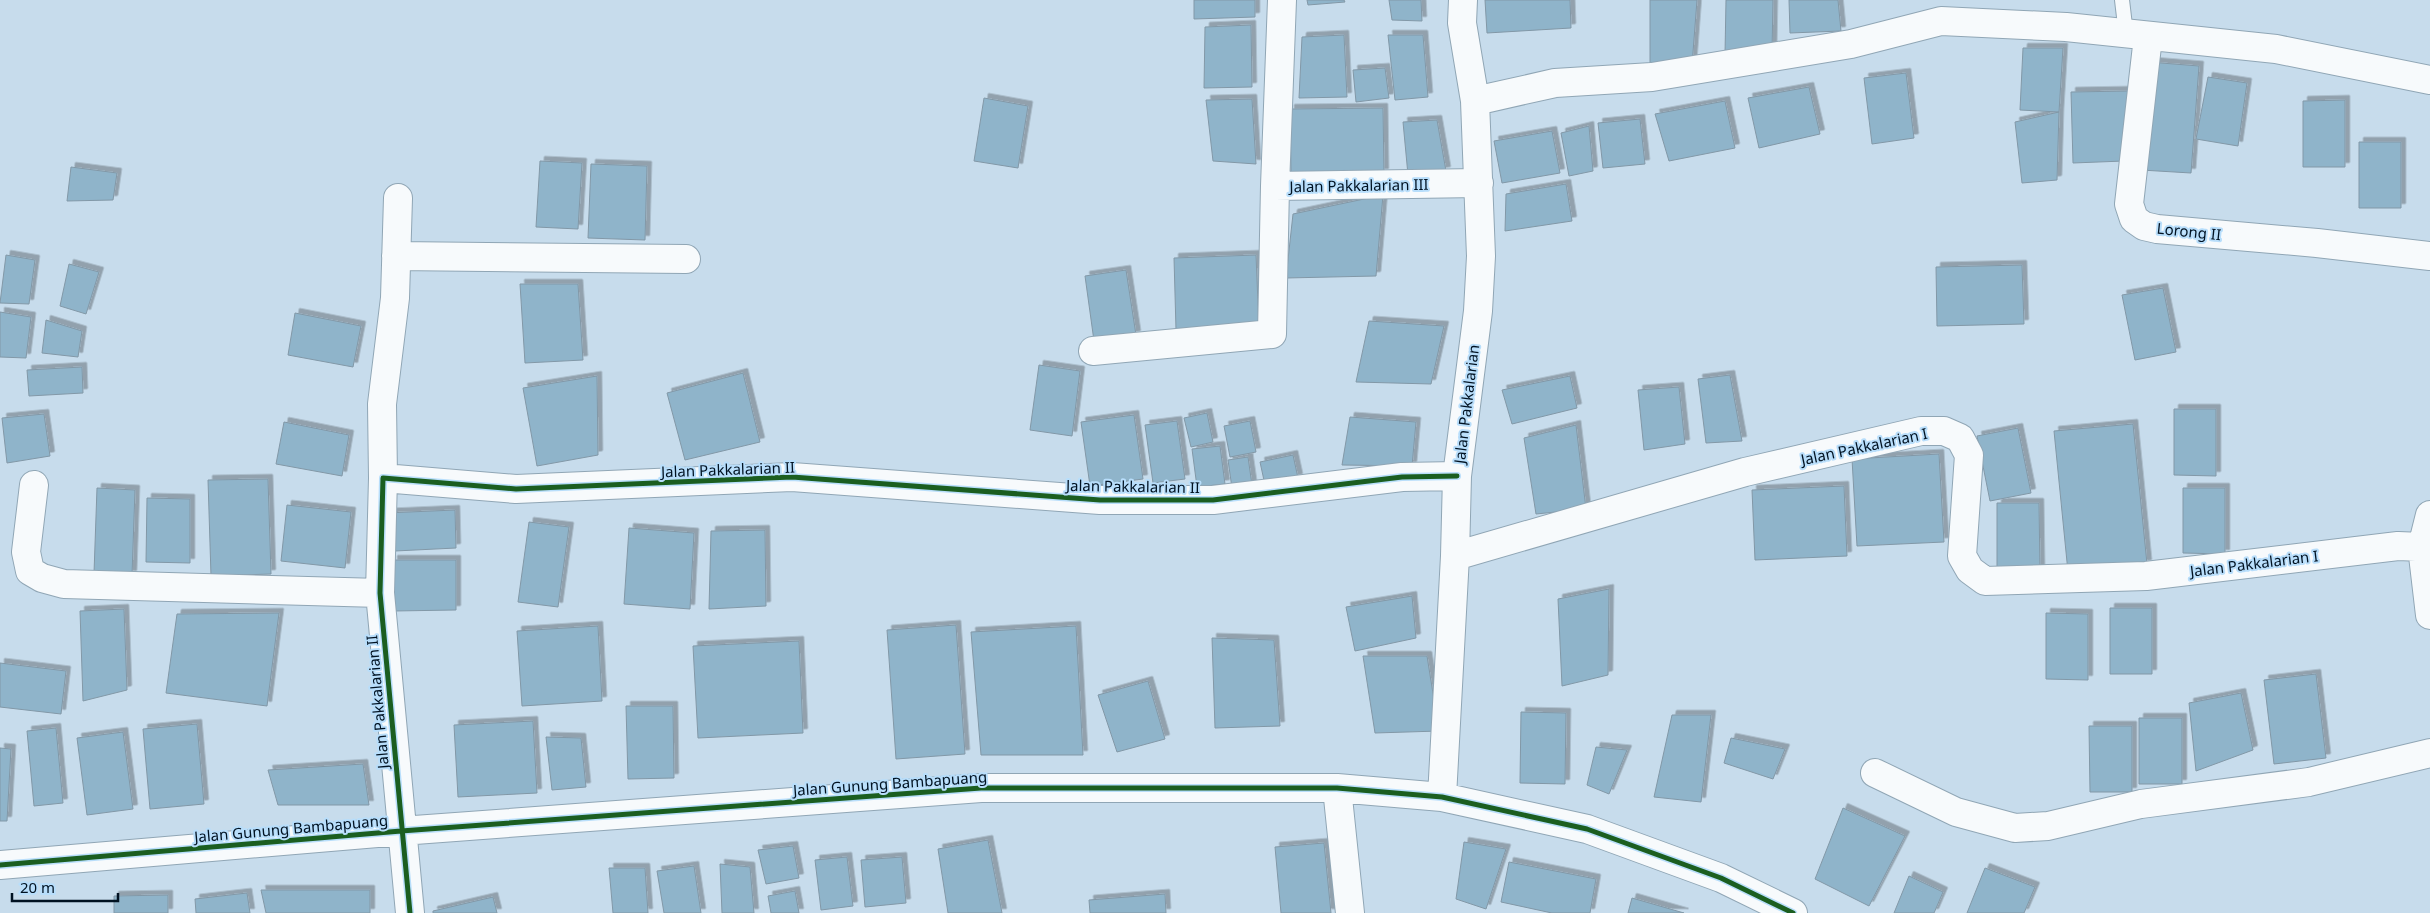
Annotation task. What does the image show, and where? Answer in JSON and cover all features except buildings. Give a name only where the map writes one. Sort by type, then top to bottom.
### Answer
[{"type":"street","name":"Jalan Pakkalarian III","points":[[1282,0],[1275,186],[1479,183]]},
{"type":"street","name":"Jalan Pakkalarian","points":[[1442,797],[1455,556],[1457,476],[1478,311],[1481,256],[1475,101],[1462,23],[1463,0]]},
{"type":"street","points":[[1475,101],[1554,83],[1652,77],[1832,47],[1941,11],[2137,36],[2276,49],[2430,80]]},
{"type":"street","name":"Lorong II","points":[[2137,36],[2129,204],[2134,219],[2144,226],[2157,229],[2317,243],[2430,256]]},
{"type":"street","points":[[1093,351],[1272,334],[1275,186]]},
{"type":"street","points":[[383,478],[382,404],[395,298],[398,198]]},
{"type":"street","points":[[396,256],[686,259]]},
{"type":"street","name":"Jalan Pakkalarian I","points":[[1455,556],[1745,472],[1921,431],[1944,431],[1960,438],[1969,455],[1962,556],[1970,570],[1985,581],[2146,576],[2398,546],[2422,546]]},
{"type":"street","name":"Jalan Pakkalarian II","points":[[410,913],[380,593],[383,478],[516,489],[792,477],[1091,499],[1150,501],[1213,500],[1402,477],[1457,476]]},
{"type":"street","points":[[34,485],[26,552],[30,571],[42,578],[64,584],[380,593]]},
{"type":"street","points":[[2430,515],[2422,546],[2430,615]]},
{"type":"street","points":[[1875,773],[1956,812],[2015,828],[2048,826],[2141,804],[2309,782],[2430,753]]},
{"type":"street","name":"Jalan Gunung Bambapuang","points":[[0,865],[402,831],[982,788],[1337,788],[1442,797],[1586,829],[1721,878],[1781,910]]},
{"type":"street","points":[[1337,788],[1350,913]]},
{"type":"lane","points":[[2122,0],[2137,36]]},
{"type":"cycle path","points":[[410,913],[380,593],[383,478],[516,489],[792,477],[1100,500],[1213,500],[1402,477],[1457,476]]},
{"type":"cycle path","points":[[0,865],[401,831],[981,788],[1337,788],[1442,797],[1587,829],[1721,878],[1793,913]]}]
